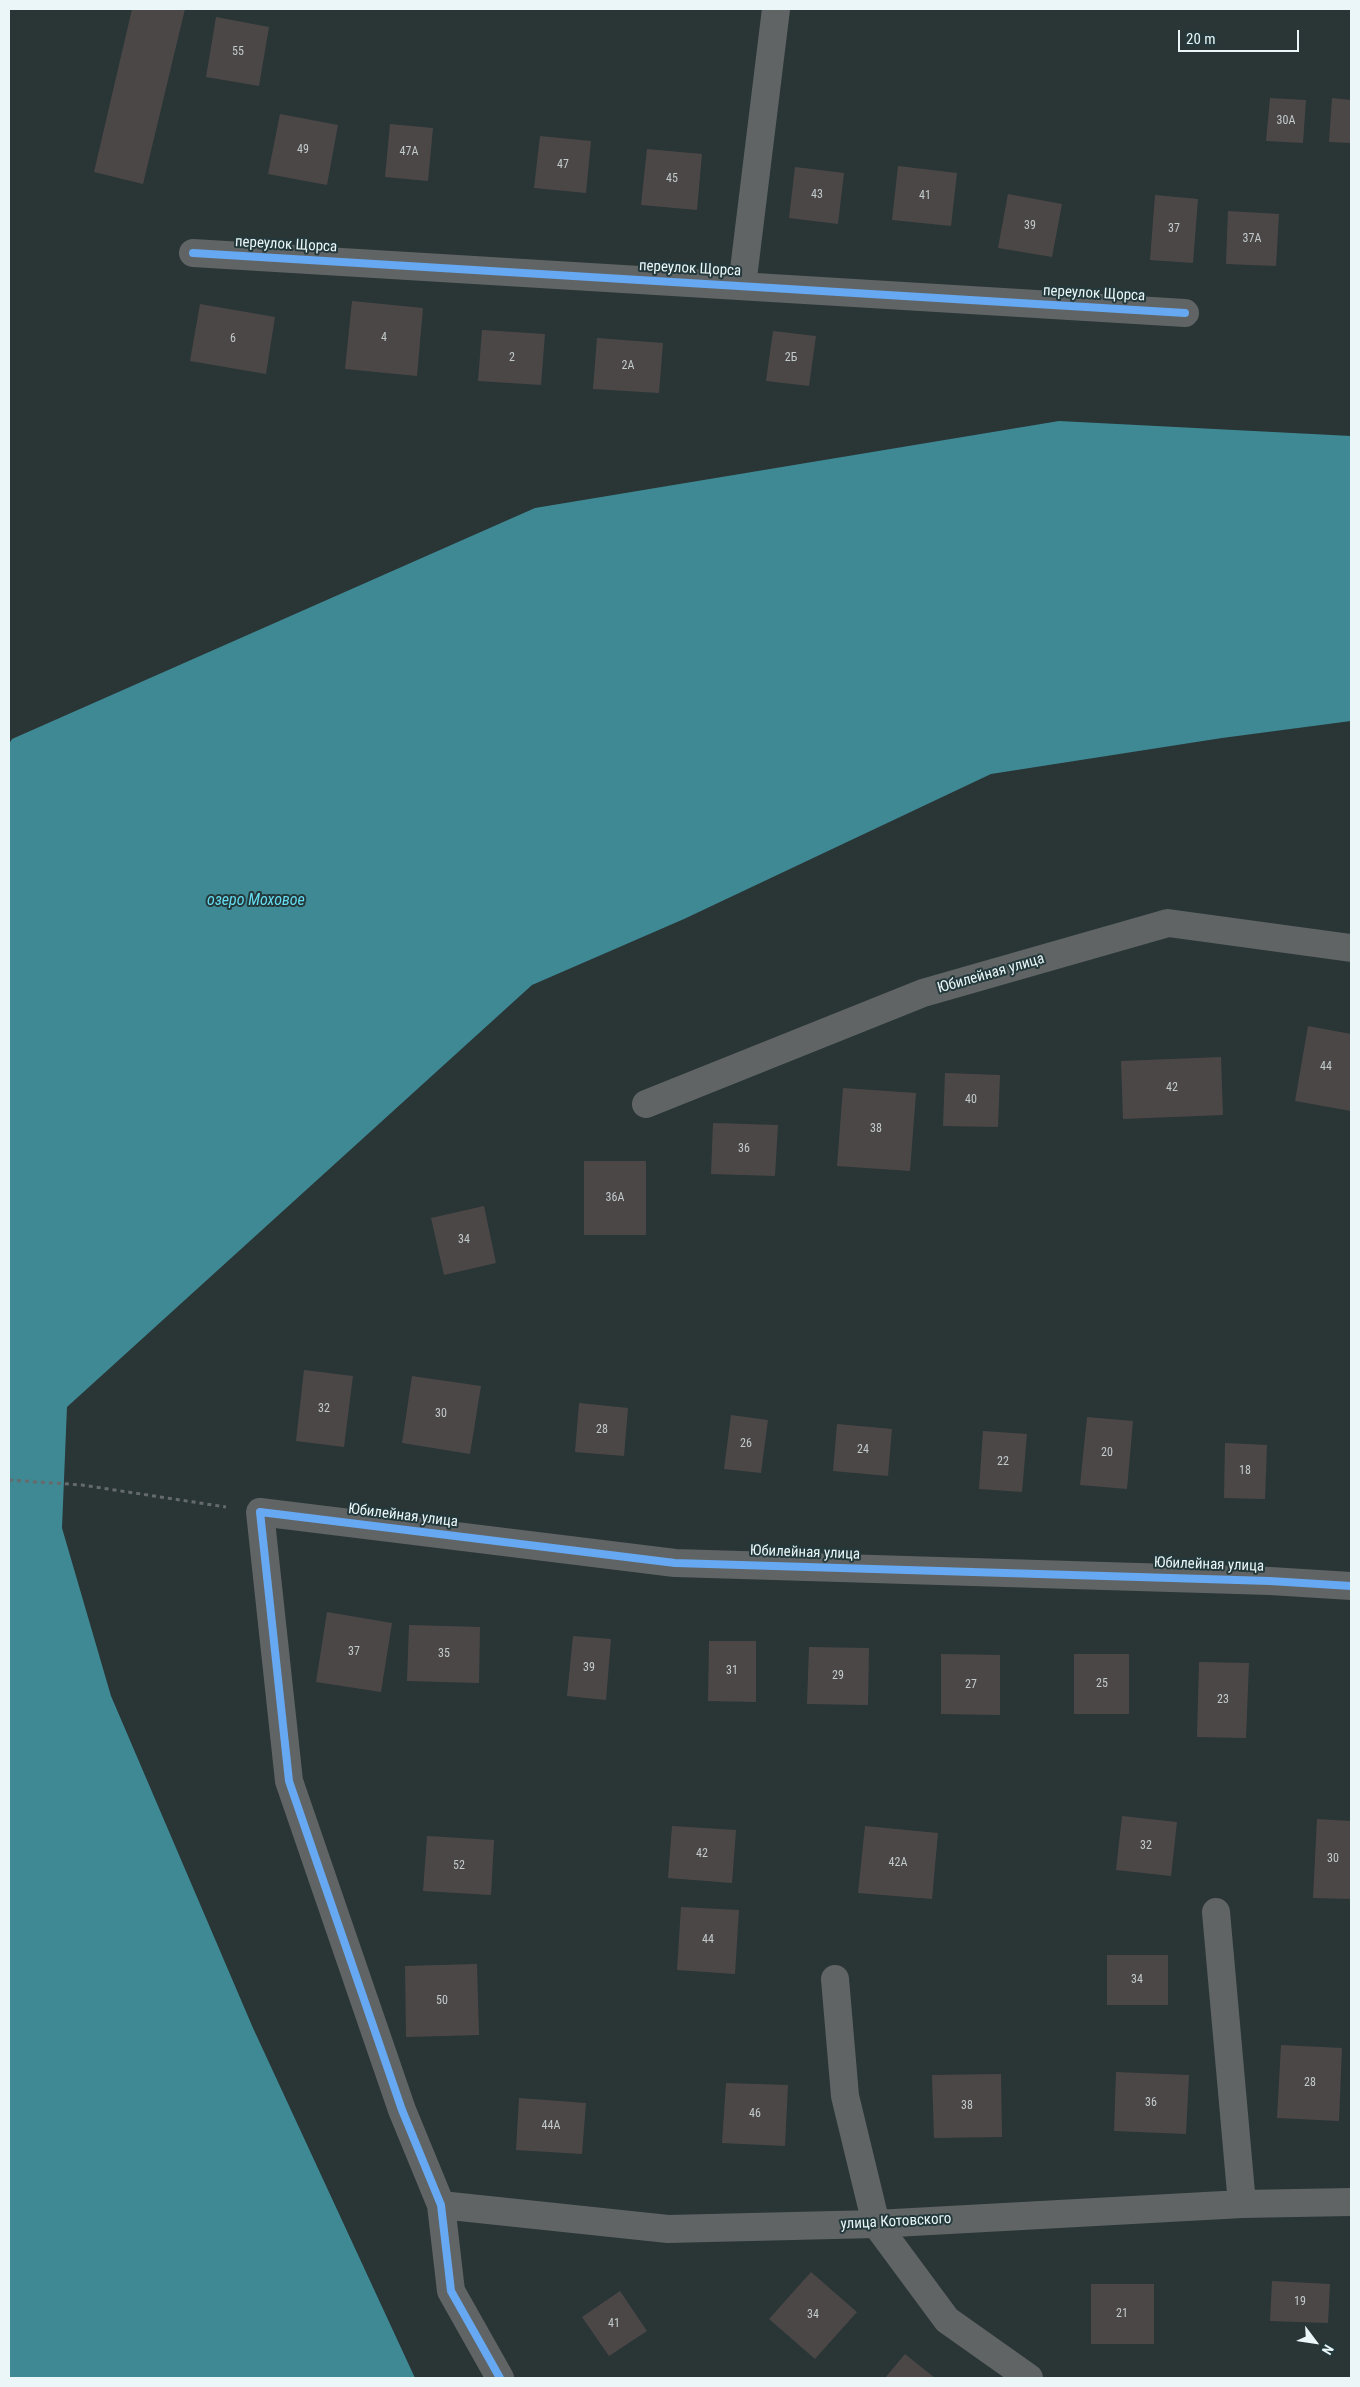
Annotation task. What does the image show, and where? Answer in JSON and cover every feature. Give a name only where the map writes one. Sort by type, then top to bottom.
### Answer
[{"type":"street","points":[[742,286],[776,9]]},
{"type":"street","name":"переулок Щорса","points":[[193,253],[1185,313]]},
{"type":"street","name":"Юбилейная улица","points":[[646,1104],[923,993],[1168,923],[1351,948]]},
{"type":"street","points":[[260,1512],[289,1781],[402,2110],[441,2205],[451,2291],[500,2378]]},
{"type":"street","name":"Юбилейная улица","points":[[260,1512],[675,1563],[1270,1581],[1351,1586]]},
{"type":"street","points":[[1216,1912],[1242,2204]]},
{"type":"street","points":[[835,1979],[845,2096],[876,2224],[947,2320],[1029,2378]]},
{"type":"street","name":"улица Котовского","points":[[441,2205],[668,2229],[876,2224],[1242,2204],[1351,2202]]},
{"type":"path","points":[[9,1480],[82,1485],[260,1512]]},
{"type":"water","name":"озеро Моховое","points":[[1059,421],[1351,436],[1351,721],[1222,738],[991,774],[684,919],[532,985],[67,1407],[62,1528],[111,1696],[253,2028],[415,2378],[9,2378],[9,744],[12,739],[535,508]]},
{"type":"building","points":[[132,9],[185,9],[143,184],[94,172]]},
{"type":"building","points":[[216,17],[269,27],[259,86],[206,77]]},
{"type":"building","points":[[1270,98],[1306,100],[1303,143],[1266,141]]},
{"type":"building","points":[[1332,98],[1351,100],[1351,143],[1329,142]]},
{"type":"building","points":[[280,114],[338,125],[327,185],[268,174]]},
{"type":"building","points":[[390,124],[433,128],[428,181],[385,177]]},
{"type":"building","points":[[540,136],[591,141],[586,193],[534,188]]},
{"type":"building","points":[[647,149],[702,154],[697,210],[641,205]]},
{"type":"building","points":[[898,166],[957,173],[951,226],[892,220]]},
{"type":"building","points":[[795,167],[844,173],[838,224],[789,218]]},
{"type":"building","points":[[1008,194],[1062,204],[1052,257],[998,248]]},
{"type":"building","points":[[1155,195],[1198,199],[1193,263],[1150,260]]},
{"type":"building","points":[[1228,211],[1279,214],[1276,266],[1226,264]]},
{"type":"building","points":[[352,301],[423,308],[417,376],[345,369]]},
{"type":"building","points":[[200,304],[275,317],[266,374],[190,361]]},
{"type":"building","points":[[482,330],[545,334],[541,385],[478,381]]},
{"type":"building","points":[[773,331],[816,336],[809,386],[766,381]]},
{"type":"building","points":[[597,338],[663,343],[659,393],[593,389]]},
{"type":"building","points":[[1308,1026],[1351,1034],[1351,1111],[1295,1101]]},
{"type":"building","points":[[1221,1057],[1223,1115],[1123,1119],[1121,1061]]},
{"type":"building","points":[[945,1073],[1000,1075],[998,1127],[943,1126]]},
{"type":"building","points":[[843,1088],[916,1093],[910,1171],[837,1166]]},
{"type":"building","points":[[713,1123],[778,1125],[775,1176],[711,1174]]},
{"type":"building","points":[[584,1161],[646,1161],[646,1235],[584,1235]]},
{"type":"building","points":[[484,1206],[496,1263],[444,1275],[431,1218]]},
{"type":"building","points":[[304,1370],[353,1376],[344,1447],[296,1441]]},
{"type":"building","points":[[412,1376],[481,1386],[470,1454],[402,1443]]},
{"type":"building","points":[[579,1403],[628,1408],[624,1456],[575,1452]]},
{"type":"building","points":[[731,1415],[768,1420],[761,1473],[724,1469]]},
{"type":"building","points":[[1087,1417],[1133,1421],[1127,1489],[1080,1485]]},
{"type":"building","points":[[837,1424],[892,1429],[888,1476],[833,1471]]},
{"type":"building","points":[[983,1431],[1027,1434],[1022,1492],[979,1489]]},
{"type":"building","points":[[1225,1443],[1267,1445],[1265,1499],[1224,1498]]},
{"type":"building","points":[[327,1612],[392,1623],[381,1692],[316,1682]]},
{"type":"building","points":[[409,1625],[480,1627],[479,1683],[407,1681]]},
{"type":"building","points":[[573,1636],[611,1639],[606,1700],[567,1696]]},
{"type":"building","points":[[709,1641],[756,1641],[756,1702],[708,1701]]},
{"type":"building","points":[[809,1647],[869,1648],[868,1705],[807,1704]]},
{"type":"building","points":[[941,1654],[1000,1655],[1000,1715],[941,1714]]},
{"type":"building","points":[[1074,1654],[1129,1654],[1129,1714],[1074,1714]]},
{"type":"building","points":[[1199,1662],[1249,1663],[1246,1738],[1197,1737]]},
{"type":"building","points":[[1122,1816],[1177,1822],[1171,1876],[1116,1870]]},
{"type":"building","points":[[1317,1819],[1351,1821],[1351,1899],[1313,1898]]},
{"type":"building","points":[[672,1826],[736,1830],[732,1883],[668,1878]]},
{"type":"building","points":[[865,1826],[938,1833],[932,1899],[858,1893]]},
{"type":"building","points":[[427,1836],[494,1840],[491,1895],[423,1891]]},
{"type":"building","points":[[681,1907],[739,1910],[735,1974],[677,1970]]},
{"type":"building","points":[[1107,1955],[1168,1955],[1168,2005],[1107,2005]]},
{"type":"building","points":[[477,1964],[479,2035],[406,2037],[405,1966]]},
{"type":"building","points":[[1281,2045],[1342,2048],[1339,2121],[1277,2118]]},
{"type":"building","points":[[1116,2072],[1189,2075],[1186,2134],[1114,2131]]},
{"type":"building","points":[[1001,2074],[1002,2137],[934,2138],[932,2075]]},
{"type":"building","points":[[726,2083],[788,2085],[785,2146],[722,2143]]},
{"type":"building","points":[[519,2098],[586,2103],[582,2154],[516,2150]]},
{"type":"building","points":[[811,2272],[857,2312],[815,2359],[769,2319]]},
{"type":"building","points":[[1272,2281],[1330,2284],[1328,2323],[1270,2321]]},
{"type":"building","points":[[1091,2284],[1154,2284],[1154,2344],[1091,2344]]},
{"type":"building","points":[[620,2291],[647,2331],[609,2356],[582,2317]]},
{"type":"building","points":[[905,2354],[935,2378],[885,2378]]},
{"type":"cycle path","points":[[193,253],[1185,313]]},
{"type":"cycle path","points":[[500,2378],[451,2291],[441,2205],[402,2110],[289,1781],[260,1512],[675,1563],[1270,1581],[1351,1586]]}]
